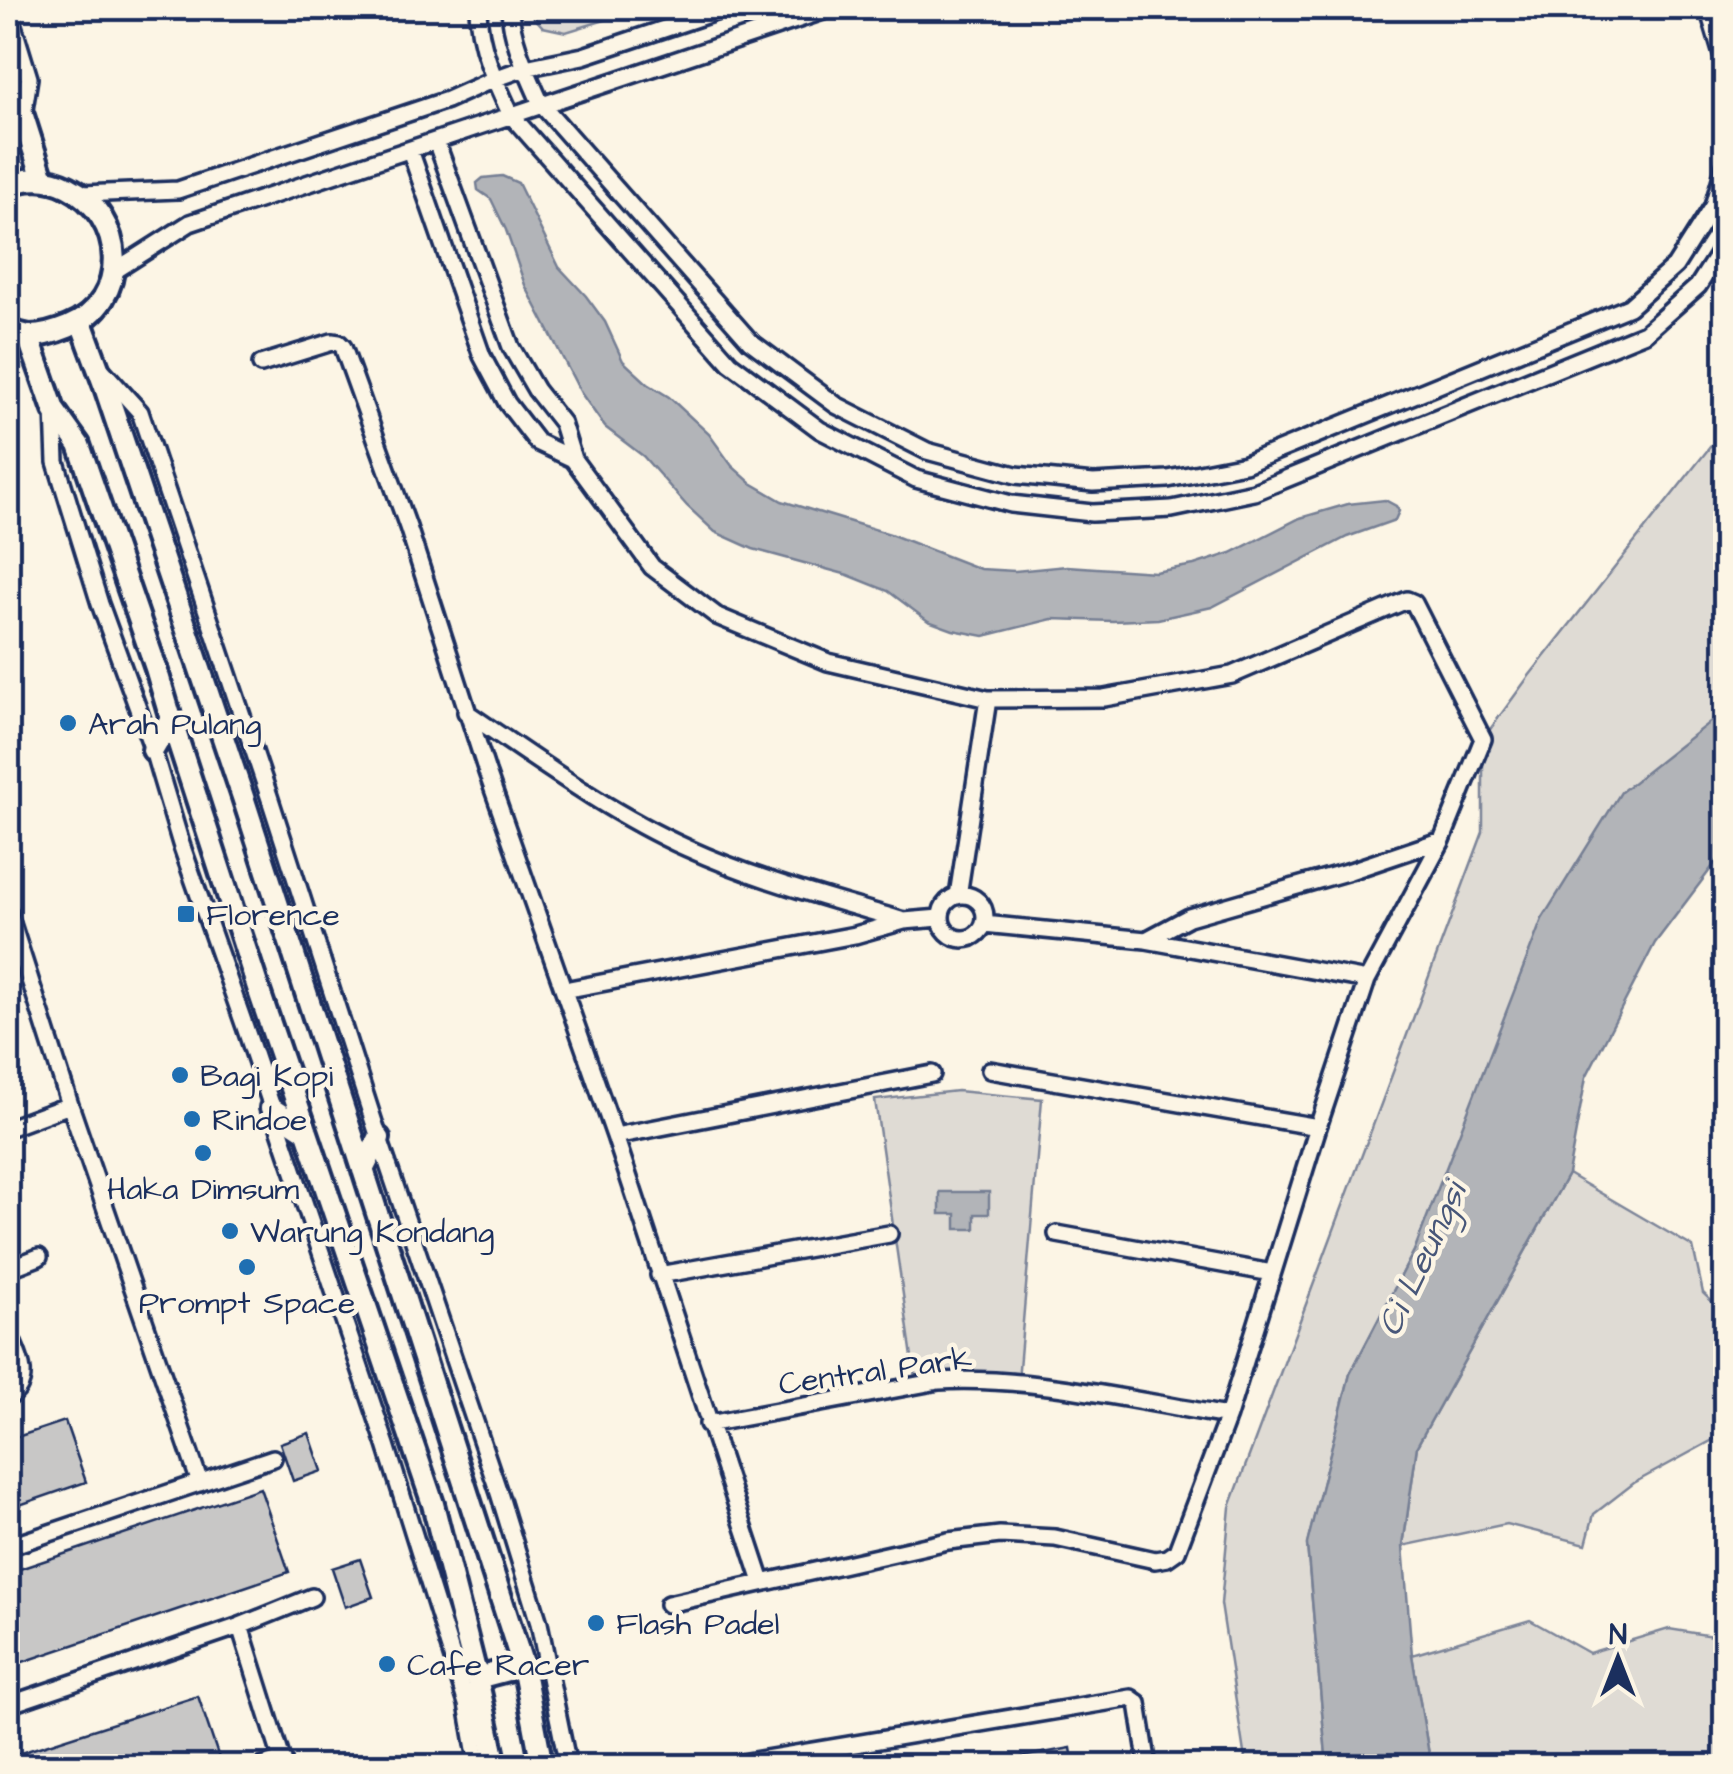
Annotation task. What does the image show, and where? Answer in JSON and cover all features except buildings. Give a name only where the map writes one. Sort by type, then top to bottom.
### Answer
[{"type":"street","points":[[478,8],[478,28],[510,115],[730,363],[820,430],[916,479],[1011,504],[1092,513],[1172,508],[1254,492],[1645,333],[1698,286],[1726,242]]},
{"type":"street","points":[[510,8],[525,68],[541,104],[750,341],[836,405],[927,451],[1016,475],[1093,483],[1168,479],[1245,464],[1629,307],[1675,266],[1713,206],[1726,162]]},
{"type":"street","points":[[82,194],[178,190],[447,100],[525,68],[583,56],[727,8]]},
{"type":"street","points":[[113,272],[190,224],[832,8]]},
{"type":"street","points":[[1708,8],[1726,68]]},
{"type":"street","points":[[8,9],[28,78],[22,116]]},
{"type":"street","points":[[8,81],[43,179]]},
{"type":"street","points":[[436,141],[511,347],[536,390],[562,423],[573,458],[652,567],[717,616],[828,662],[988,698],[1104,698],[1232,676],[1407,600],[1414,603],[1482,739],[1442,840],[1368,980],[1228,1416],[1177,1551],[1155,1560],[1055,1538],[1000,1534],[948,1540],[668,1604]]},
{"type":"street","points":[[410,150],[482,356],[507,404],[537,442],[573,458]]},
{"type":"street","points":[[8,186],[43,179],[60,183],[82,194],[100,211],[109,229],[114,250],[113,272],[106,294],[81,322],[55,332],[18,333],[54,410],[78,445],[156,668],[306,1131],[433,1504],[478,1678],[496,1766]]},
{"type":"street","points":[[81,322],[243,797],[523,1666],[542,1766]]},
{"type":"street","points":[[261,364],[332,342],[343,346],[408,527],[466,712],[614,1136],[762,1582]]},
{"type":"street","points":[[96,364],[140,412],[499,1493],[539,1623],[568,1766]]},
{"type":"street","points":[[54,410],[56,462],[100,604],[153,750],[181,844],[386,1445],[467,1704],[478,1766]]},
{"type":"street","points":[[958,896],[988,698]]},
{"type":"street","points":[[466,712],[575,784],[684,847],[770,880],[904,922]]},
{"type":"street","points":[[153,750],[171,719]]},
{"type":"street","points":[[1146,940],[1189,917],[1442,840]]},
{"type":"street","points":[[958,896],[973,898],[984,909],[984,924],[974,936],[960,940],[946,932],[940,918],[945,903],[958,896]]},
{"type":"street","points":[[8,912],[200,1483]]},
{"type":"street","points":[[564,990],[940,918]]},
{"type":"street","points":[[984,924],[1146,940],[1368,980]]},
{"type":"street","points":[[990,1070],[1318,1127]]},
{"type":"street","points":[[614,1136],[932,1074]]},
{"type":"street","points":[[8,1128],[70,1104]]},
{"type":"street","points":[[271,1108],[306,1131]]},
{"type":"street","points":[[363,1170],[379,1138]]},
{"type":"street","points":[[659,1275],[889,1234]]},
{"type":"street","points":[[1057,1234],[1272,1272]]},
{"type":"street","points":[[8,1269],[38,1257]]},
{"type":"street","points":[[8,1332],[23,1378],[17,1392],[8,1398]]},
{"type":"street","name":"Central Park","points":[[708,1424],[955,1380],[1022,1382],[1228,1416]]},
{"type":"street","points":[[8,1547],[272,1458]]},
{"type":"street","points":[[8,1705],[312,1598]]},
{"type":"street","points":[[240,1626],[284,1763],[262,1766]]},
{"type":"street","points":[[478,1678],[523,1666]]},
{"type":"street","points":[[723,1766],[755,1764],[1131,1698],[1138,1702],[1148,1766]]},
{"type":"shaded area","points":[[530,8],[644,8],[566,32],[543,27]]},
{"type":"shaded area","points":[[1725,428],[1725,710],[1711,723],[1414,1251],[1350,1374],[1307,1545],[1327,1766],[1246,1766],[1221,1604],[1230,1507],[1483,832],[1483,739]]},
{"type":"shaded area","points":[[957,1091],[1042,1099],[1018,1380],[940,1375],[915,1378],[875,1100]]},
{"type":"shaded area","points":[[1568,1174],[1693,1247],[1703,1293],[1725,1314],[1726,1427],[1720,1436],[1634,1483],[1594,1514],[1586,1544],[1506,1524],[1403,1546],[1417,1446]]},
{"type":"shaded area","points":[[1530,1620],[1589,1653],[1669,1629],[1725,1638],[1725,1766],[1431,1766],[1412,1655]]},
{"type":"water","points":[[502,176],[518,183],[559,267],[605,322],[623,361],[709,434],[732,466],[751,483],[782,501],[890,534],[980,569],[1015,571],[1067,566],[1155,572],[1231,553],[1300,518],[1348,504],[1385,500],[1399,511],[1395,520],[1347,537],[1212,607],[1158,619],[1052,619],[984,636],[928,621],[888,591],[848,575],[753,549],[715,532],[643,456],[605,427],[581,393],[525,285],[491,199],[478,190],[477,183],[483,178]]},
{"type":"water","name":"Ci Leungsi","points":[[1725,710],[1725,850],[1655,943],[1586,1077],[1568,1174],[1417,1446],[1403,1546],[1412,1655],[1431,1766],[1327,1766],[1307,1544],[1350,1374],[1414,1251],[1542,919],[1621,792]]},
{"type":"water","points":[[940,1192],[989,1192],[989,1214],[975,1214],[975,1229],[956,1229],[956,1214],[940,1214]]},
{"type":"place","name":"Arah Pulang","points":[[68,723]]},
{"type":"place","name":"Florence","points":[[186,914]]},
{"type":"place","name":"Bagi Kopi","points":[[180,1075]]},
{"type":"place","name":"Rindoe","points":[[192,1119]]},
{"type":"place","name":"Haka Dimsum","points":[[203,1153]]},
{"type":"place","name":"Warung Kondang","points":[[230,1231]]},
{"type":"place","name":"Prompt Space","points":[[247,1267]]},
{"type":"place","name":"Flash Padel","points":[[596,1623]]},
{"type":"place","name":"Cafe Racer","points":[[387,1664]]}]
